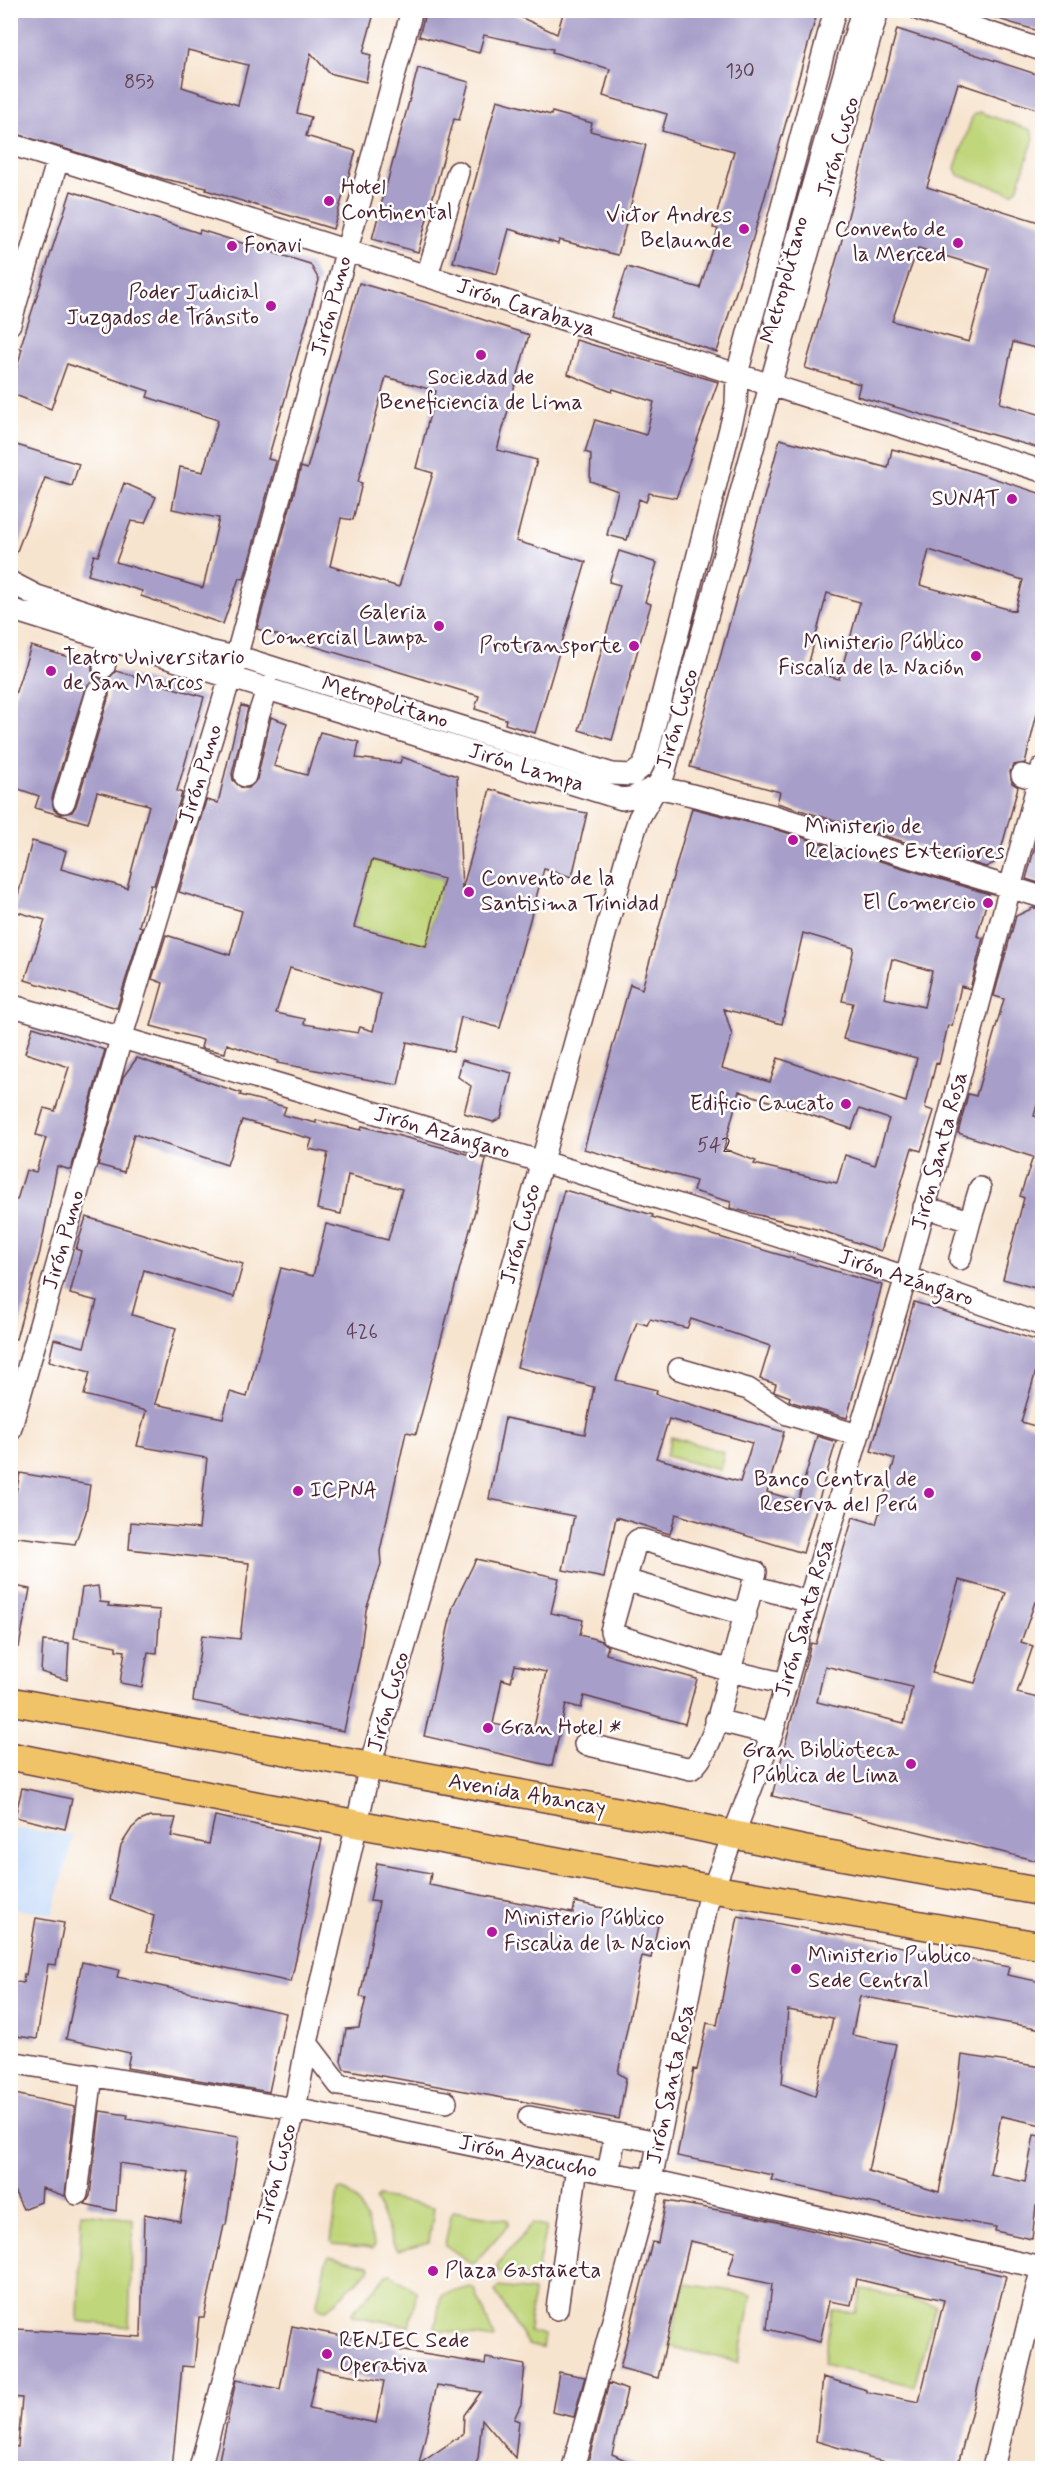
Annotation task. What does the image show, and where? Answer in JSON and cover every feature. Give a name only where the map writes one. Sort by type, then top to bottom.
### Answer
[{"type":"main road","name":"Avenida Abancay","points":[[10,1701],[661,1819],[810,1851],[1042,1892]]},
{"type":"main road","points":[[10,1756],[357,1824],[1042,1946]]},
{"type":"street","name":"Jirón Puno","points":[[10,1431],[121,1039],[233,667],[412,10]]},
{"type":"street","name":"Metropolitano","points":[[755,380],[835,10]]},
{"type":"street","name":"Metropolitano","points":[[10,582],[37,596],[208,651],[233,667],[249,660],[612,774],[632,775],[642,767],[646,759],[736,405],[755,380],[862,10]]},
{"type":"street","name":"Jirón Cusco","points":[[200,2469],[295,2109],[307,2043],[370,1766],[461,1452],[629,848],[639,818],[664,774],[755,380],[878,10]]},
{"type":"street","points":[[920,10],[1042,50]]},
{"type":"street","name":"Jirón Carabaya","points":[[10,144],[1042,471]]},
{"type":"street","points":[[10,324],[58,159]]},
{"type":"street","points":[[427,276],[458,172]]},
{"type":"street","points":[[10,591],[37,596]]},
{"type":"street","name":"Jirón Lampa","points":[[10,609],[111,639],[233,667],[268,687],[622,799],[634,797],[655,787]]},
{"type":"street","points":[[104,668],[111,639]]},
{"type":"street","points":[[245,776],[257,720],[268,687]]},
{"type":"street","points":[[64,802],[97,692]]},
{"type":"street","name":"Jirón Santa Rosa","points":[[573,2469],[651,2180],[707,1904],[772,1734],[906,1277],[1011,887],[1023,805],[1034,774]]},
{"type":"street","points":[[655,787],[861,836],[1042,897]]},
{"type":"street","name":"Jirón Azángaro","points":[[10,1005],[541,1161],[906,1277],[1042,1325]]},
{"type":"street","points":[[960,1259],[980,1188]]},
{"type":"street","points":[[924,1207],[970,1221]]},
{"type":"street","points":[[679,1369],[748,1389],[787,1414],[858,1435]]},
{"type":"street","points":[[585,1744],[691,1769],[703,1756],[716,1720],[730,1671],[746,1615],[756,1572],[642,1540],[636,1542],[612,1634],[730,1671],[786,1684]]},
{"type":"street","points":[[625,1580],[746,1615]]},
{"type":"street","points":[[753,1586],[809,1602]]},
{"type":"street","points":[[716,1720],[772,1734]]},
{"type":"street","points":[[307,2043],[339,2085],[446,2102]]},
{"type":"street","name":"Jirón Ayacucho","points":[[10,2062],[295,2109],[651,2180],[1042,2268]]},
{"type":"street","points":[[77,2194],[92,2075]]},
{"type":"street","points":[[529,2117],[615,2136],[658,2142]]},
{"type":"street","points":[[608,2173],[615,2136]]},
{"type":"street","points":[[557,2309],[577,2167]]},
{"type":"street","points":[[993,2469],[1042,2268]]},
{"type":"shaded area","points":[[11,1828],[74,1835],[53,1914],[11,1909]]},
{"type":"green space","points":[[979,112],[1031,130],[1034,138],[1017,189],[1012,193],[958,175],[955,168],[973,115]]},
{"type":"green space","points":[[372,860],[444,879],[426,946],[354,927]]},
{"type":"green space","points":[[671,1437],[724,1452],[720,1470],[666,1456]]},
{"type":"green space","points":[[338,2191],[349,2193],[359,2205],[375,2245],[373,2248],[333,2244],[331,2241]]},
{"type":"green space","points":[[379,2197],[434,2207],[429,2242],[398,2250],[376,2200]]},
{"type":"green space","points":[[452,2211],[508,2220],[509,2224],[475,2262],[471,2263],[445,2245]]},
{"type":"green space","points":[[81,2213],[133,2219],[129,2327],[78,2321]]},
{"type":"green space","points":[[532,2224],[546,2227],[536,2276],[534,2278],[499,2272],[497,2265]]},
{"type":"green space","points":[[329,2256],[370,2267],[326,2310],[318,2308],[317,2304]]},
{"type":"green space","points":[[391,2274],[417,2292],[409,2326],[354,2316],[352,2313],[387,2275]]},
{"type":"green space","points":[[685,2284],[752,2294],[738,2362],[669,2346]]},
{"type":"green space","points":[[471,2287],[475,2290],[493,2339],[435,2329],[441,2295]]},
{"type":"green space","points":[[499,2287],[533,2291],[529,2331],[544,2335],[542,2348],[528,2345],[495,2291]]},
{"type":"green space","points":[[862,2289],[936,2305],[914,2386],[823,2364],[832,2311],[856,2312]]},
{"type":"building","points":[[10,10],[375,10],[363,53],[371,55],[366,82],[329,73],[311,53],[297,113],[311,117],[306,136],[356,151],[333,229],[206,190],[207,188],[164,179],[10,132]],"holes":[[[188,50],[248,65],[238,105],[182,87]]]},
{"type":"building","points":[[426,10],[505,10],[557,34],[564,10],[818,10],[753,238],[717,352],[611,317],[627,267],[700,288],[718,229],[713,228],[734,151],[662,131],[667,114],[603,96],[610,69],[552,52],[553,49],[484,35],[479,53],[419,36]]},
{"type":"building","points":[[986,10],[1042,10],[1042,32],[985,15]]},
{"type":"building","name":"Convento de la Merced","points":[[897,29],[1042,76],[1042,111],[958,83],[927,187],[1042,223],[1042,350],[1013,342],[1000,403],[1042,415],[1042,449],[857,396],[860,384],[805,368],[840,247]],"holes":[[[918,248],[989,269],[969,342],[892,321]]]},
{"type":"building","points":[[418,68],[469,82],[459,120],[454,119],[418,252],[372,239]]},
{"type":"building","points":[[497,100],[551,115],[552,112],[592,123],[590,131],[646,145],[618,255],[559,240],[558,244],[509,229],[497,274],[453,262]]},
{"type":"building","points":[[71,191],[199,233],[200,230],[310,264],[319,280],[268,459],[276,461],[244,579],[239,578],[223,624],[141,596],[142,591],[88,575],[94,555],[98,556],[124,483],[156,497],[145,523],[131,521],[116,562],[203,588],[219,518],[172,509],[180,467],[203,472],[218,420],[147,397],[149,391],[67,364],[51,409],[10,393],[22,349],[20,348]]},
{"type":"building","points":[[359,283],[460,312],[529,335],[497,450],[537,460],[516,541],[586,562],[535,733],[505,724],[506,719],[475,709],[479,696],[257,629],[301,467],[307,469]],"holes":[[[386,377],[436,391],[416,468],[433,473],[399,587],[330,566],[341,518],[353,520],[362,483],[358,482]]]},
{"type":"building","points":[[576,340],[718,382],[676,498],[649,493],[646,502],[639,499],[627,540],[607,535],[618,491],[590,481],[591,454],[585,452],[595,420],[646,435],[654,402],[613,389],[612,392],[568,374]]},
{"type":"building","points":[[780,439],[888,468],[892,449],[953,465],[1042,494],[1042,693],[1025,763],[1014,765],[1010,772],[1012,783],[1018,787],[998,861],[986,867],[777,803],[780,792],[690,767]],"holes":[[[929,550],[1023,580],[1015,611],[920,585]],[[827,593],[860,602],[839,679],[807,670]]]},
{"type":"building","points":[[10,443],[79,464],[72,486],[45,478],[12,564]]},
{"type":"building","points":[[619,551],[657,563],[645,602],[651,604],[612,740],[579,730],[620,585],[609,582]]},
{"type":"building","points":[[31,646],[92,664],[92,671],[100,679],[108,679],[116,671],[204,697],[177,791],[182,793],[154,885],[151,884],[139,926],[142,927],[117,1008],[25,980],[45,920],[14,911],[32,841],[66,851],[61,869],[127,888],[149,805],[97,792],[88,823],[35,808],[39,796],[10,786],[10,709]],"holes":[[[94,680],[106,683],[109,696],[76,806],[72,812],[61,814],[54,810],[52,798],[85,688]]]},
{"type":"building","points":[[241,705],[248,708],[232,774],[233,780],[242,788],[249,788],[257,779],[271,717],[287,723],[274,766],[307,775],[320,732],[359,742],[356,758],[400,763],[402,757],[457,776],[462,890],[490,789],[534,803],[587,813],[572,877],[544,869],[500,1028],[461,1017],[453,1052],[407,1042],[398,1085],[277,1063],[278,1061],[227,1044],[225,1053],[201,1048],[203,1040],[151,1026],[163,983],[152,979],[166,935],[230,955],[242,911],[179,892],[206,800],[218,803]],"holes":[[[372,860],[444,879],[426,946],[354,927]],[[290,968],[381,994],[373,1031],[360,1027],[358,1033],[304,1024],[305,1019],[276,1013]]]},
{"type":"building","points":[[692,808],[771,828],[989,894],[977,936],[983,938],[970,989],[961,986],[952,1026],[948,1025],[939,1064],[936,1063],[925,1108],[934,1111],[921,1151],[912,1148],[881,1251],[820,1230],[730,1208],[731,1202],[693,1191],[696,1181],[584,1149],[630,984],[642,989]],"holes":[[[803,933],[854,948],[842,1001],[853,1003],[843,1039],[917,1058],[906,1102],[778,1058],[770,1082],[722,1068],[732,1035],[724,1009],[782,1024]],[[892,959],[932,971],[924,1007],[884,998]],[[739,1091],[852,1129],[859,1109],[889,1119],[875,1165],[845,1155],[837,1183],[754,1164],[756,1161],[724,1149]]]},
{"type":"building","points":[[1039,832],[1042,833],[1042,884],[1026,879]]},
{"type":"building","points":[[1033,908],[1042,909],[1042,1087],[1034,1116],[1042,1118],[1042,1290],[1003,1279],[1024,1198],[1020,1196],[1033,1157],[958,1133],[968,1094],[976,1096],[1004,999],[994,996],[1016,916]]},
{"type":"building","points":[[33,1027],[105,1050],[71,1170],[57,1166],[40,1252],[16,1339],[10,1338],[10,1199],[17,1200],[26,1170],[36,1172],[46,1138],[36,1135],[44,1108],[55,1111],[69,1067],[25,1053]]},
{"type":"building","points":[[137,1058],[241,1093],[240,1095],[286,1107],[283,1115],[361,1130],[362,1126],[486,1159],[476,1207],[416,1434],[406,1432],[380,1551],[381,1564],[366,1610],[360,1655],[344,1731],[193,1701],[202,1635],[240,1639],[249,1563],[129,1549],[131,1522],[199,1529],[207,1458],[137,1446],[146,1411],[84,1395],[90,1372],[49,1361],[54,1339],[84,1347],[97,1301],[70,1294],[81,1251],[76,1249],[86,1217],[243,1264],[234,1297],[144,1270],[132,1315],[176,1328],[155,1404],[223,1418],[230,1392],[247,1397],[281,1268],[313,1276],[326,1224],[388,1240],[402,1189],[348,1175],[341,1214],[317,1209],[328,1153],[309,1149],[312,1139],[242,1120],[227,1165],[134,1134],[124,1172],[98,1165],[123,1077]]},
{"type":"building","points":[[462,1060],[512,1073],[501,1118],[493,1122],[464,1113],[471,1086],[458,1077]]},
{"type":"building","points":[[564,1190],[882,1285],[847,1418],[792,1402],[789,1400],[790,1397],[774,1391],[776,1384],[760,1379],[770,1346],[691,1319],[687,1328],[650,1319],[647,1325],[637,1322],[616,1380],[657,1390],[656,1394],[784,1432],[767,1492],[798,1501],[817,1436],[836,1442],[803,1553],[676,1514],[670,1534],[616,1517],[604,1578],[563,1570],[574,1516],[489,1499],[505,1418],[585,1434],[594,1387],[517,1367]],"holes":[[[669,1419],[752,1443],[740,1482],[656,1458]]]},
{"type":"building","points":[[914,1302],[1042,1342],[1042,1373],[1036,1371],[1021,1422],[1042,1428],[1042,1604],[1035,1602],[1021,1642],[1033,1646],[1017,1693],[1042,1699],[1042,1776],[1036,1804],[1042,1806],[1042,1862],[772,1796],[811,1643],[816,1644],[853,1517],[876,1524],[895,1459],[871,1451]],"holes":[[[959,1580],[1006,1593],[975,1683],[932,1673]],[[825,1666],[912,1687],[904,1723],[817,1702]]]},
{"type":"building","points":[[20,1473],[90,1485],[86,1512],[75,1544],[10,1536],[10,1506],[13,1507]]},
{"type":"building","points":[[476,1559],[559,1578],[551,1613],[583,1620],[580,1635],[602,1641],[608,1646],[606,1654],[697,1679],[685,1724],[584,1696],[581,1708],[566,1704],[552,1766],[424,1736],[453,1606]],"holes":[[[515,1665],[546,1672],[533,1732],[493,1724],[502,1679],[511,1682]]]},
{"type":"building","points":[[10,1585],[30,1589],[19,1647],[10,1646]]},
{"type":"building","points":[[98,1586],[100,1602],[109,1603],[108,1606],[160,1610],[157,1653],[148,1652],[142,1687],[120,1683],[125,1651],[116,1650],[116,1646],[74,1638],[82,1588]]},
{"type":"building","points":[[43,1641],[69,1643],[67,1680],[41,1672]]},
{"type":"building","points":[[22,1788],[72,1799],[65,1829],[15,1817]]},
{"type":"building","points":[[215,1816],[322,1839],[291,1982],[147,1951],[154,1916],[110,1900],[121,1845],[132,1828],[140,1821],[150,1817],[176,1818],[171,1836],[209,1844]]},
{"type":"building","points":[[377,1863],[431,1873],[429,1885],[573,1913],[575,1902],[659,1920],[651,1958],[642,1956],[618,2073],[626,2078],[619,2119],[344,2069],[341,2061],[346,2029],[359,2028],[366,1998],[360,1997],[379,1902],[370,1901]]},
{"type":"building","points":[[738,1916],[1009,1967],[1007,1975],[1042,1982],[1042,2029],[860,1996],[852,2035],[896,2044],[868,2171],[939,2192],[956,2106],[962,2055],[1042,2067],[1042,2125],[1001,2116],[990,2174],[1025,2182],[1034,2135],[1042,2136],[1042,2207],[1036,2206],[1032,2239],[995,2231],[996,2227],[880,2206],[771,2180],[773,2175],[677,2156],[694,2069],[697,2070],[707,2023],[717,2025]],"holes":[[[788,2010],[833,2018],[815,2096],[782,2084]]]},
{"type":"building","points":[[36,1918],[64,1923],[56,1965],[48,1964],[37,2039],[10,2035],[10,1981],[23,1983]]},
{"type":"building","points":[[82,1962],[119,1970],[117,1977],[286,2013],[269,2092],[127,2068],[130,2053],[66,2039]]},
{"type":"building","points":[[10,2093],[75,2107],[65,2196],[42,2188],[41,2202],[23,2209],[10,2182]]},
{"type":"building","points":[[100,2111],[128,2115],[127,2119],[239,2137],[226,2225],[224,2225],[204,2317],[199,2317],[194,2367],[182,2366],[172,2469],[10,2469],[10,2446],[18,2447],[22,2398],[10,2397],[10,2372],[15,2372],[17,2329],[141,2337],[144,2214],[180,2221],[188,2173],[119,2163],[116,2211],[85,2204],[90,2196]]},
{"type":"building","points":[[666,2201],[747,2215],[1006,2276],[957,2469],[919,2469],[867,2458],[867,2456],[816,2441],[823,2377],[867,2390],[867,2392],[919,2402],[944,2300],[856,2279],[851,2305],[829,2301],[820,2342],[767,2329],[772,2284],[728,2275],[735,2251],[690,2241],[658,2378],[620,2368],[652,2242],[658,2243]]},
{"type":"building","points":[[292,2326],[398,2347],[398,2350],[485,2364],[486,2358],[525,2365],[521,2404],[514,2419],[519,2421],[515,2458],[482,2419],[478,2459],[473,2469],[217,2469],[236,2380],[280,2389]],"holes":[[[317,2369],[384,2381],[376,2423],[309,2409]],[[437,2385],[481,2392],[464,2415],[463,2434],[419,2464]]]},
{"type":"building","points":[[559,2372],[585,2377],[574,2417],[552,2412]]},
{"type":"building","points":[[609,2383],[627,2390],[612,2454],[645,2469],[586,2469]]},
{"type":"place","name":"Hotel Continental","points":[[329,201]]},
{"type":"place","name":"Victor Andres Belaunde","points":[[744,229]]},
{"type":"place","name":"Convento de la Merced","points":[[958,243]]},
{"type":"place","name":"Fonavi","points":[[232,246]]},
{"type":"place","name":"Poder Judicial Juzgados de Tránsito","points":[[271,306]]},
{"type":"place","name":"Sociedad de Beneficiencia de Lima","points":[[481,355]]},
{"type":"place","name":"SUNAT","points":[[1012,499]]},
{"type":"place","name":"Galeria Comercial Lampa","points":[[439,626]]},
{"type":"place","name":"Protransporte","points":[[634,646]]},
{"type":"place","name":"Ministerio Público Fiscalía de la Nación","points":[[976,656]]},
{"type":"place","name":"Teatro Universitario de San Marcos","points":[[51,671]]},
{"type":"place","name":"Ministerio de Relaciones Exteriores","points":[[793,840]]},
{"type":"place","name":"Convento de la Santisima Trinidad","points":[[469,892]]},
{"type":"place","name":"El Comercio","points":[[988,903]]},
{"type":"place","name":"Edificio Caucato","points":[[846,1104]]},
{"type":"place","name":"ICPNA","points":[[298,1491]]},
{"type":"place","name":"Banco Central de Reserva del Perú","points":[[929,1493]]},
{"type":"place","name":"Gran Hotel *","points":[[488,1728]]},
{"type":"place","name":"Gran Biblioteca Pública de Lima","points":[[911,1764]]},
{"type":"place","name":"Ministerio Público Fiscalia de la Nacion","points":[[492,1932]]},
{"type":"place","name":"Ministerio Publico Sede Central","points":[[796,1969]]},
{"type":"place","name":"Plaza Gastañeta","points":[[433,2271]]},
{"type":"place","name":"RENIEC Sede Operativa","points":[[327,2354]]}]
